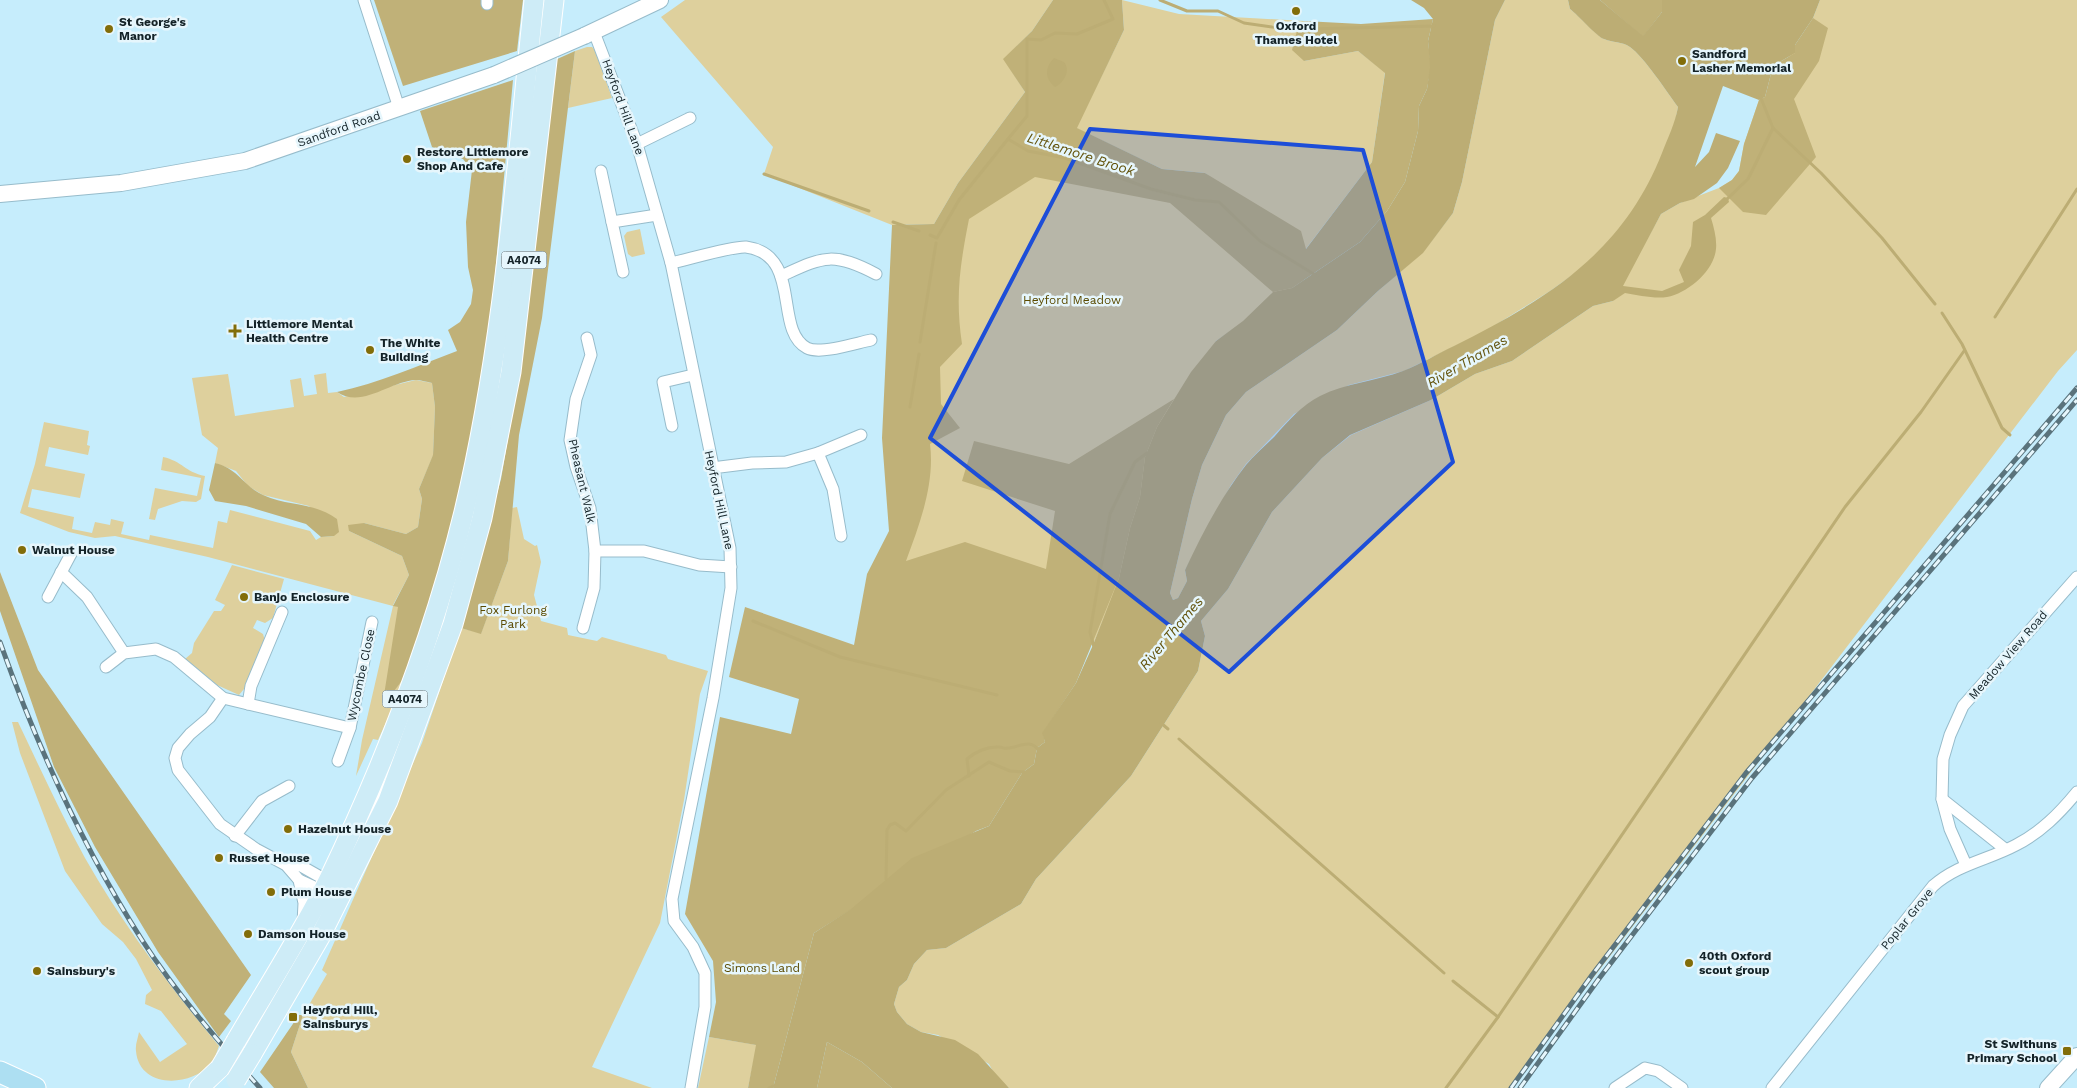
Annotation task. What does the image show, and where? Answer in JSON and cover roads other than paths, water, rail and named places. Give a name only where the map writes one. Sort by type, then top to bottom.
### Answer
[{"type":"highway","points":[[0,1074],[15,1088]]},
{"type":"highway","points":[[0,1074],[35,1088]]},
{"type":"main road","name":"A4074","points":[[234,1084],[252,1054],[332,889],[385,755],[433,622],[464,512],[490,375],[507,250],[534,0]]},
{"type":"main road","name":"A4074","points":[[199,1088],[220,1068],[303,925],[332,889],[397,778],[453,624],[482,518],[511,372],[554,0]]},
{"type":"street","points":[[364,0],[399,108]]},
{"type":"street","name":"Sandford Road","points":[[0,194],[121,183],[245,161],[494,75],[589,34],[660,0]]},
{"type":"street","name":"Heyford Hill Lane","points":[[589,34],[637,144],[671,263],[730,548],[731,588],[713,698],[672,899],[674,921],[694,947],[706,973],[705,1007],[690,1088]]},
{"type":"street","points":[[637,144],[690,118]]},
{"type":"street","points":[[601,171],[623,272]]},
{"type":"street","points":[[612,222],[657,214]]},
{"type":"street","points":[[671,263],[744,247],[761,251],[771,258],[781,276],[795,336],[807,348],[820,350],[871,340]]},
{"type":"street","points":[[781,276],[816,260],[835,259],[851,261],[876,274]]},
{"type":"street","name":"Pheasant Walk","points":[[583,628],[594,588],[595,550],[590,508],[576,467],[570,440],[576,399],[591,355],[587,338]]},
{"type":"street","points":[[672,426],[663,382],[693,375]]},
{"type":"street","points":[[712,468],[752,463],[786,462],[818,454],[861,435]]},
{"type":"street","points":[[818,454],[833,489],[840,536]]},
{"type":"street","points":[[595,550],[644,551],[699,565],[731,567]]},
{"type":"street","points":[[48,597],[72,552]]},
{"type":"street","points":[[61,572],[87,597],[124,653]]},
{"type":"street","name":"Meadow View Road","points":[[1966,864],[1950,829],[1942,799],[1943,759],[1963,706],[2077,577]]},
{"type":"street","points":[[248,704],[252,686],[282,612]]},
{"type":"street","name":"Wycombe Close","points":[[338,761],[350,728],[372,622]]},
{"type":"street","points":[[106,667],[124,653],[156,649],[174,657],[223,698],[210,718],[190,734],[178,748],[175,758],[178,770],[207,809],[235,836],[286,864],[301,866],[332,889]]},
{"type":"street","name":"Wycombe Close","points":[[223,698],[350,728]]},
{"type":"street","points":[[235,836],[262,801],[289,786]]},
{"type":"street","name":"Poplar Grove","points":[[1772,1088],[1933,886],[1966,864],[2005,849],[2039,831],[2055,818],[2077,792]]},
{"type":"street","points":[[1942,799],[2005,849]]},
{"type":"street","points":[[286,864],[299,880],[304,903],[303,925]]},
{"type":"street","points":[[299,880],[332,889]]},
{"type":"street","points":[[2048,1088],[2077,1056]]},
{"type":"street","points":[[1615,1088],[1645,1068],[1658,1071],[1682,1088]]},
{"type":"water","name":"River Thames","points":[[1411,0],[1505,0],[1495,20],[1462,182],[1453,213],[1423,253],[1378,291],[1337,330],[1246,392],[1226,415],[1202,465],[1192,499],[1170,593],[1173,600],[1178,598],[1187,581],[1185,570],[1205,529],[1228,490],[1249,461],[1301,409],[1313,400],[1330,392],[1410,368],[1520,310],[1578,270],[1603,246],[1626,219],[1645,188],[1662,153],[1678,107],[1636,52],[1627,45],[1601,37],[1570,9],[1568,0],[1600,0],[1643,36],[1662,12],[1662,0],[1820,0],[1813,18],[1795,45],[1795,53],[1773,66],[1765,97],[1759,100],[1723,86],[1695,167],[1709,152],[1716,133],[1740,141],[1728,168],[1717,183],[1694,199],[1680,203],[1661,214],[1623,286],[1662,291],[1684,282],[1679,270],[1691,246],[1693,222],[1705,215],[1724,197],[1728,198],[1729,202],[1711,218],[1716,237],[1716,249],[1710,265],[1699,280],[1683,291],[1667,297],[1651,297],[1625,293],[1613,301],[1593,306],[1512,361],[1475,374],[1431,400],[1350,435],[1322,458],[1272,512],[1228,589],[1201,621],[1205,636],[1198,671],[1131,776],[1036,879],[1021,904],[946,948],[927,950],[914,964],[907,980],[899,987],[894,1004],[897,1012],[907,1024],[921,1032],[955,1040],[978,1054],[1009,1088],[892,1088],[862,1062],[827,1042],[817,1088],[773,1088],[814,933],[851,909],[912,858],[989,826],[1022,773],[1034,764],[1037,748],[1045,742],[1042,733],[1076,683],[1119,578],[1130,528],[1140,497],[1145,457],[1157,427],[1191,372],[1216,341],[1243,321],[1273,292],[1292,288],[1360,242],[1387,211],[1405,182],[1418,131],[1419,106],[1427,89],[1430,67],[1428,41],[1433,19],[1424,8]]},
{"type":"water","points":[[1054,58],[1064,62],[1067,69],[1064,79],[1055,87],[1049,80],[1047,73],[1047,69]]},
{"type":"waterway","name":"Littlemore Brook","points":[[1104,0],[1113,19],[1077,34],[1055,33],[1041,40],[1027,39],[1027,116],[1008,139],[1028,151],[1065,158],[1151,189],[1195,200],[1219,202],[1260,241],[1317,276]]},
{"type":"waterway","points":[[1160,0],[1187,11],[1218,11],[1244,23],[1272,27],[1305,29],[1434,26]]},
{"type":"waterway","points":[[1760,96],[1773,128],[1821,173],[1882,238],[1935,304]]},
{"type":"waterway","points":[[1726,200],[1748,179],[1773,128]]},
{"type":"waterway","points":[[930,235],[937,238],[959,200],[1008,139]]},
{"type":"waterway","points":[[764,174],[869,211]]},
{"type":"waterway","points":[[1995,317],[2077,189]]},
{"type":"waterway","points":[[893,222],[919,231]]},
{"type":"waterway","points":[[920,342],[936,243]]},
{"type":"waterway","points":[[1942,313],[1962,344],[2002,428],[2010,435]]},
{"type":"waterway","points":[[1446,1088],[1498,1017],[1845,507],[1921,412],[1964,351]]},
{"type":"waterway","points":[[910,407],[919,354]]},
{"type":"waterway","points":[[1094,647],[1090,632],[1110,514],[1135,462],[1147,453]]},
{"type":"waterway","points":[[753,621],[840,657],[997,695]]},
{"type":"waterway","points":[[1161,723],[1168,729]]},
{"type":"waterway","points":[[1179,739],[1444,973]]},
{"type":"waterway","points":[[969,776],[967,759],[990,747],[1011,748],[1028,744],[1036,747],[1039,751]]},
{"type":"waterway","points":[[886,879],[887,830],[890,825],[895,823],[906,831],[946,790],[989,762],[1010,771],[1025,772]]},
{"type":"waterway","points":[[1453,981],[1498,1017]]},
{"type":"waterway","points":[[769,1088],[773,1086]]},
{"type":"railway","points":[[1511,1088],[1592,975],[1746,773],[2077,388]]},
{"type":"railway","points":[[1520,1088],[1598,980],[1752,778],[2077,400]]},
{"type":"railway","points":[[0,642],[29,719],[62,795],[120,904],[155,960],[183,998],[260,1088]]},
{"type":"place","name":"Oxford Thames Hotel","points":[[1296,11]]},
{"type":"place","name":"St George's Manor","points":[[109,29]]},
{"type":"place","name":"Sandford Lasher Memorial","points":[[1682,61]]},
{"type":"place","name":"Restore Littlemore Shop And Cafe","points":[[407,159]]},
{"type":"place","name":"Littlemore Mental Health Centre","points":[[235,331]]},
{"type":"place","name":"The White Building","points":[[370,350]]},
{"type":"place","name":"Walnut House","points":[[22,550]]},
{"type":"place","name":"Banjo Enclosure","points":[[244,597]]},
{"type":"place","name":"Hazelnut House","points":[[288,829]]},
{"type":"place","name":"Russet House","points":[[219,858]]},
{"type":"place","name":"Plum House","points":[[271,892]]},
{"type":"place","name":"Damson House","points":[[248,934]]},
{"type":"place","name":"40th Oxford scout group","points":[[1689,963]]},
{"type":"place","name":"Sainsbury's","points":[[37,971]]},
{"type":"place","name":"Heyford Hill, Sainsburys","points":[[293,1017]]},
{"type":"place","name":"St Swithuns Primary School","points":[[2067,1051]]},
{"type":"park label","name":"Heyford Meadow","points":[[1072,300]]},
{"type":"park label","name":"Fox Furlong Park","points":[[513,617]]},
{"type":"park label","name":"Simons Land","points":[[762,968]]}]
